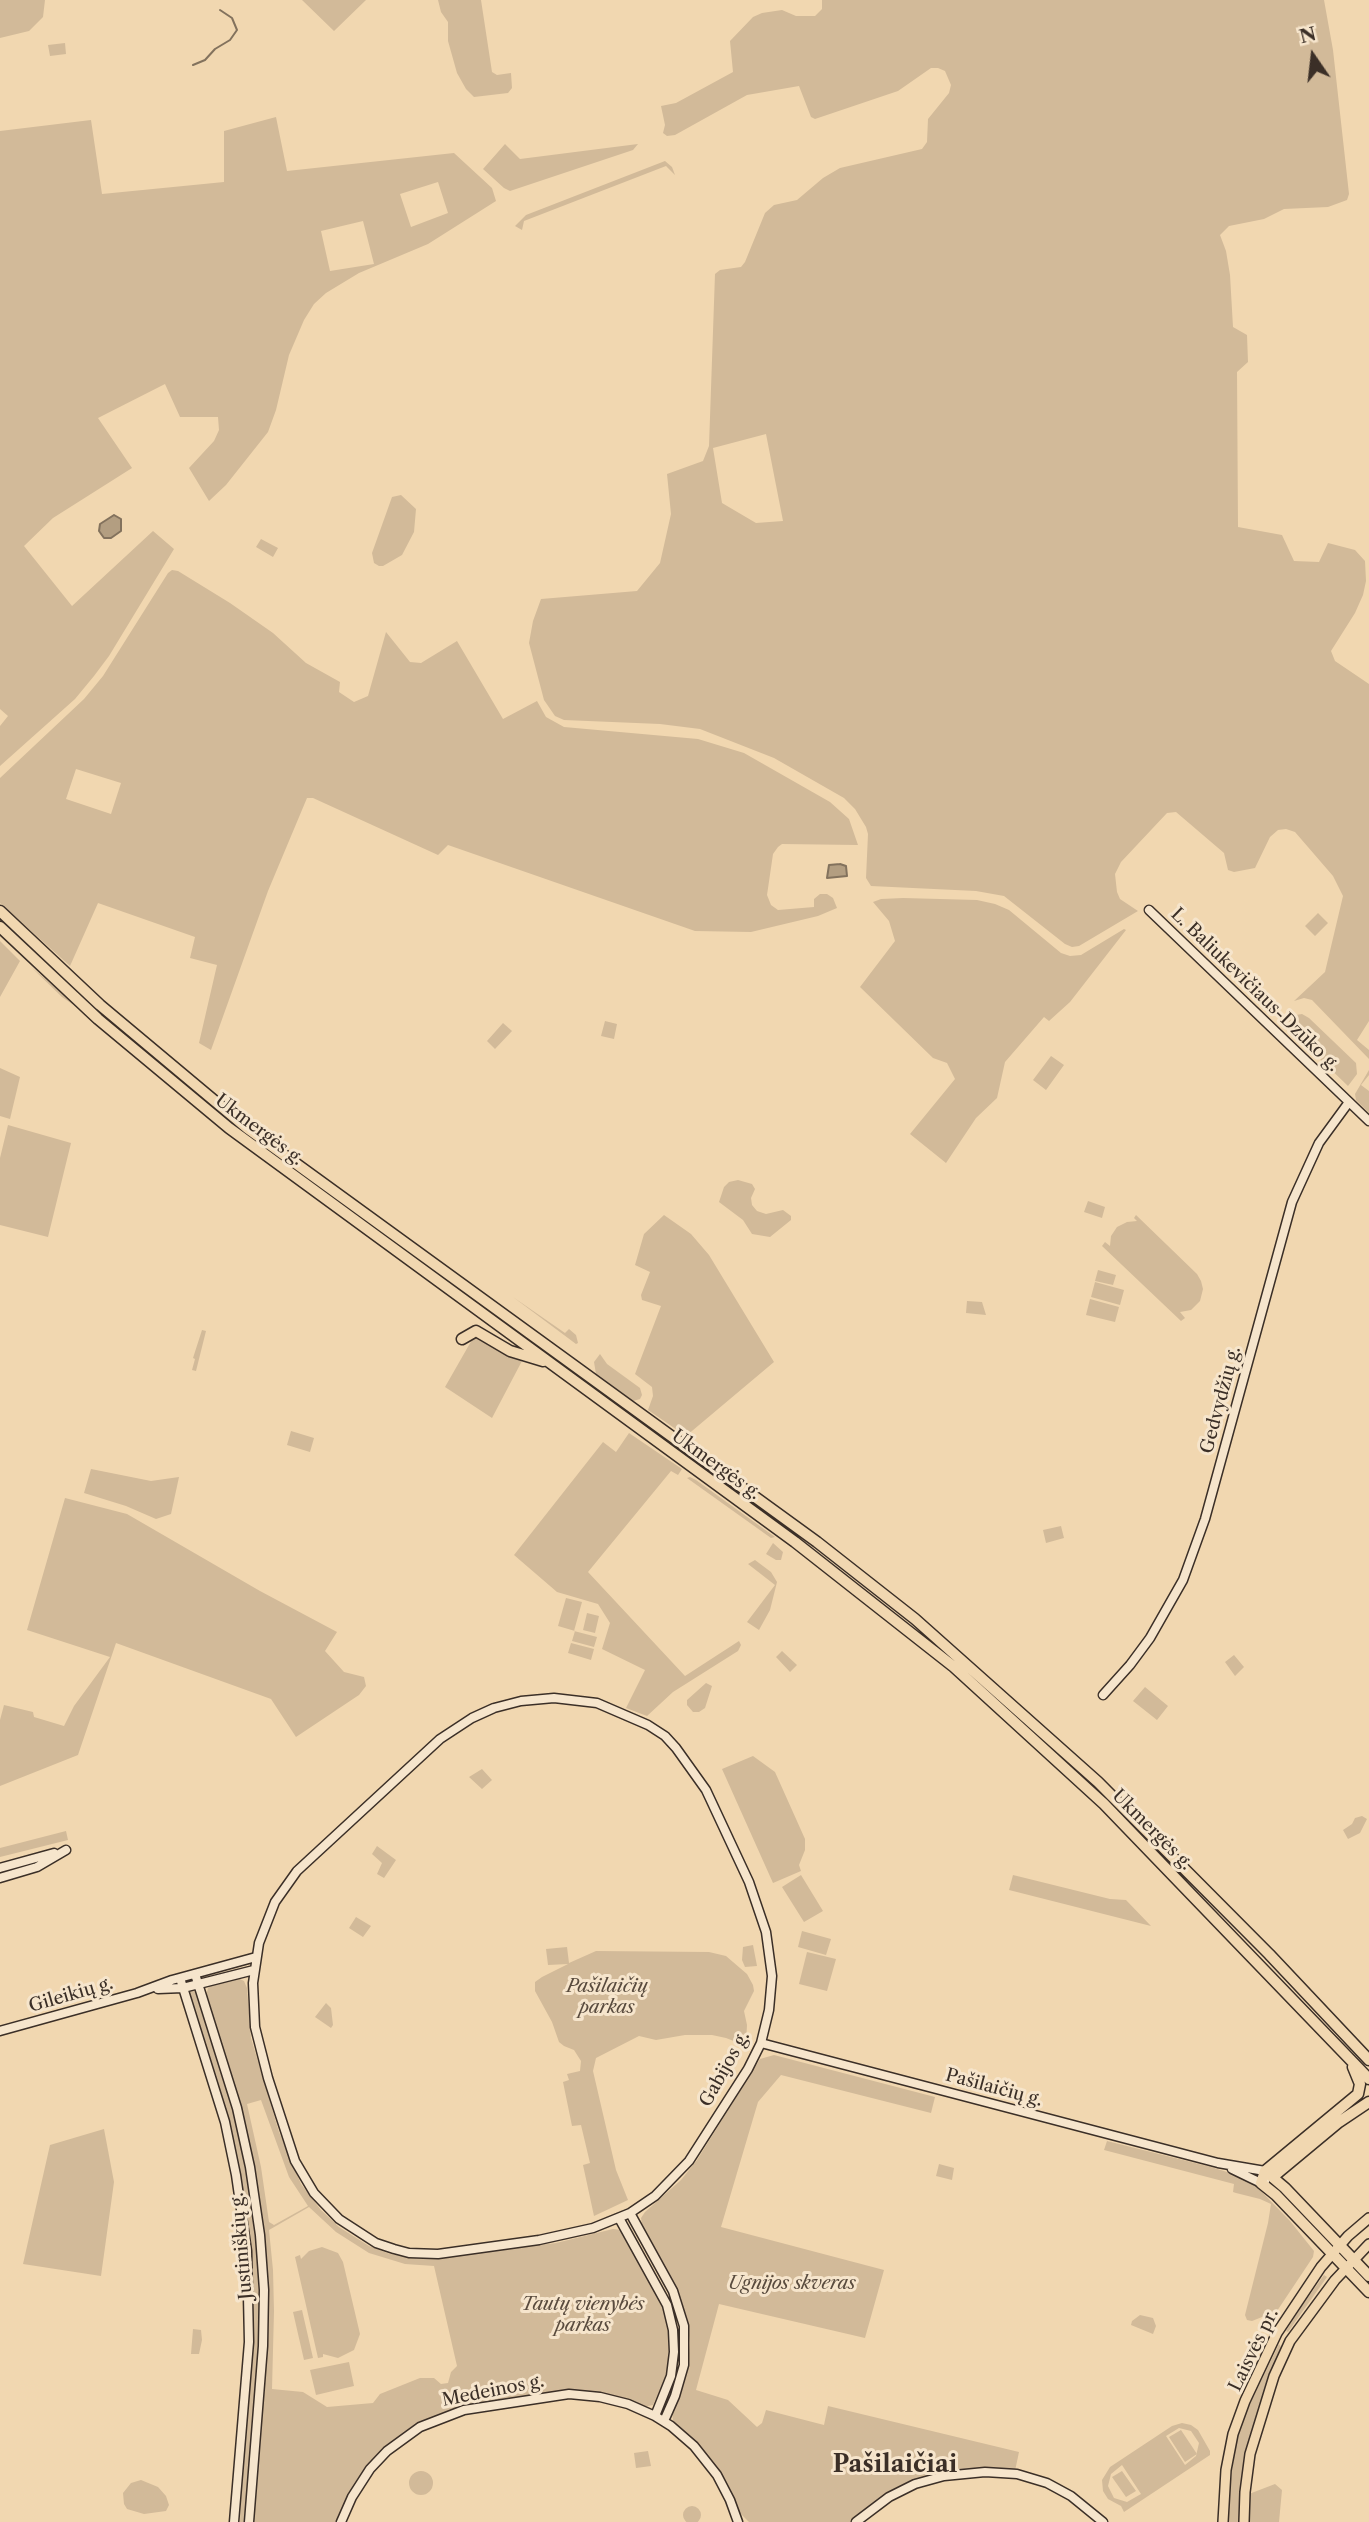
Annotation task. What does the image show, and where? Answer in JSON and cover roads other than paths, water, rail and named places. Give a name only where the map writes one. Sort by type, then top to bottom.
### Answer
[{"type":"highway","name":"Ukmergės g.","points":[[0,911],[100,1005],[247,1128],[815,1541],[969,1665],[1107,1791],[1269,1954],[1369,2060]]},
{"type":"highway","name":"Ukmergės g.","points":[[0,927],[98,1019],[229,1128],[819,1560],[925,1643],[1104,1804],[1369,2079]]},
{"type":"highway","points":[[179,1089],[189,1081]]},
{"type":"highway","points":[[477,1310],[481,1297]]},
{"type":"highway","points":[[461,1339],[472,1332],[481,1332],[510,1351],[553,1365]]},
{"type":"highway","points":[[1355,2046],[1369,2055]]},
{"type":"highway","points":[[1343,2052],[1359,2080],[1358,2094],[1261,2183],[1349,2264],[1369,2292]]},
{"type":"highway","points":[[1270,2174],[1369,2102]]},
{"type":"highway","points":[[1270,2174],[1335,2250]]},
{"type":"highway","points":[[1349,2264],[1369,2276]]},
{"type":"main road","name":"Laisvės pr.","points":[[1223,2522],[1229,2451],[1245,2401],[1277,2333],[1335,2250],[1369,2218]]},
{"type":"main road","name":"Laisvės pr.","points":[[1244,2522],[1250,2455],[1274,2376],[1290,2341],[1349,2264],[1369,2244]]},
{"type":"street","name":"L. Baliukevičiaus-Dzūko g.","points":[[1149,910],[1369,1121]]},
{"type":"street","name":"Gedvydžių g.","points":[[1103,1695],[1150,1638],[1183,1580],[1209,1505],[1292,1202],[1320,1143],[1349,1102]]},
{"type":"street","name":"Gabijos g.","points":[[532,1699],[579,1700],[613,1709],[659,1731],[684,1757],[706,1790],[749,1882],[766,1932],[772,1976],[769,2010],[761,2043],[748,2068],[689,2161],[655,2196],[619,2218],[569,2234],[438,2253],[409,2253],[376,2243],[349,2227],[326,2208],[295,2161],[260,2053],[253,2007],[256,1957],[269,1914],[297,1871],[440,1739],[472,1718],[502,1706],[532,1699]]},
{"type":"street","points":[[0,1868],[66,1850],[37,1867],[0,1878]]},
{"type":"street","name":"Gileikių g.","points":[[0,2031],[256,1957]]},
{"type":"street","name":"Gileikių g.","points":[[151,1989],[183,1989],[254,1970]]},
{"type":"street","name":"Justiniškių g.","points":[[195,1974],[237,2108],[250,2167],[260,2235],[264,2290],[263,2346],[249,2522]]},
{"type":"street","name":"Justiniškių g.","points":[[180,1978],[225,2122],[247,2250],[249,2342],[234,2522]]},
{"type":"street","name":"Pašilaičių g.","points":[[761,2043],[1218,2163],[1270,2174]]},
{"type":"street","name":"Pašilaičių g.","points":[[1218,2163],[1261,2183]]},
{"type":"street","points":[[630,2213],[673,2291],[684,2326],[684,2365],[664,2421]]},
{"type":"street","points":[[619,2218],[663,2297],[673,2330],[671,2376],[655,2416]]},
{"type":"street","name":"Medeinos g.","points":[[341,2522],[364,2478],[387,2451],[420,2427],[464,2410],[569,2394],[613,2400],[664,2421],[694,2446],[717,2475],[738,2522]]},
{"type":"street","points":[[856,2522],[889,2497],[915,2484],[944,2476],[985,2472],[1017,2474],[1047,2483],[1071,2496],[1103,2522]]},
{"type":"waterway","points":[[193,65],[205,60],[215,49],[230,40],[237,30],[232,18],[220,10]]},
{"type":"district","name":"Pašilaičiai","points":[[895,2465]]},
{"type":"park label","name":"Pašilaičių parkas","points":[[607,1997]]},
{"type":"park label","name":"Ugnijos skveras","points":[[792,2284]]},
{"type":"park label","name":"Tautų vienybės parkas","points":[[583,2315]]}]
